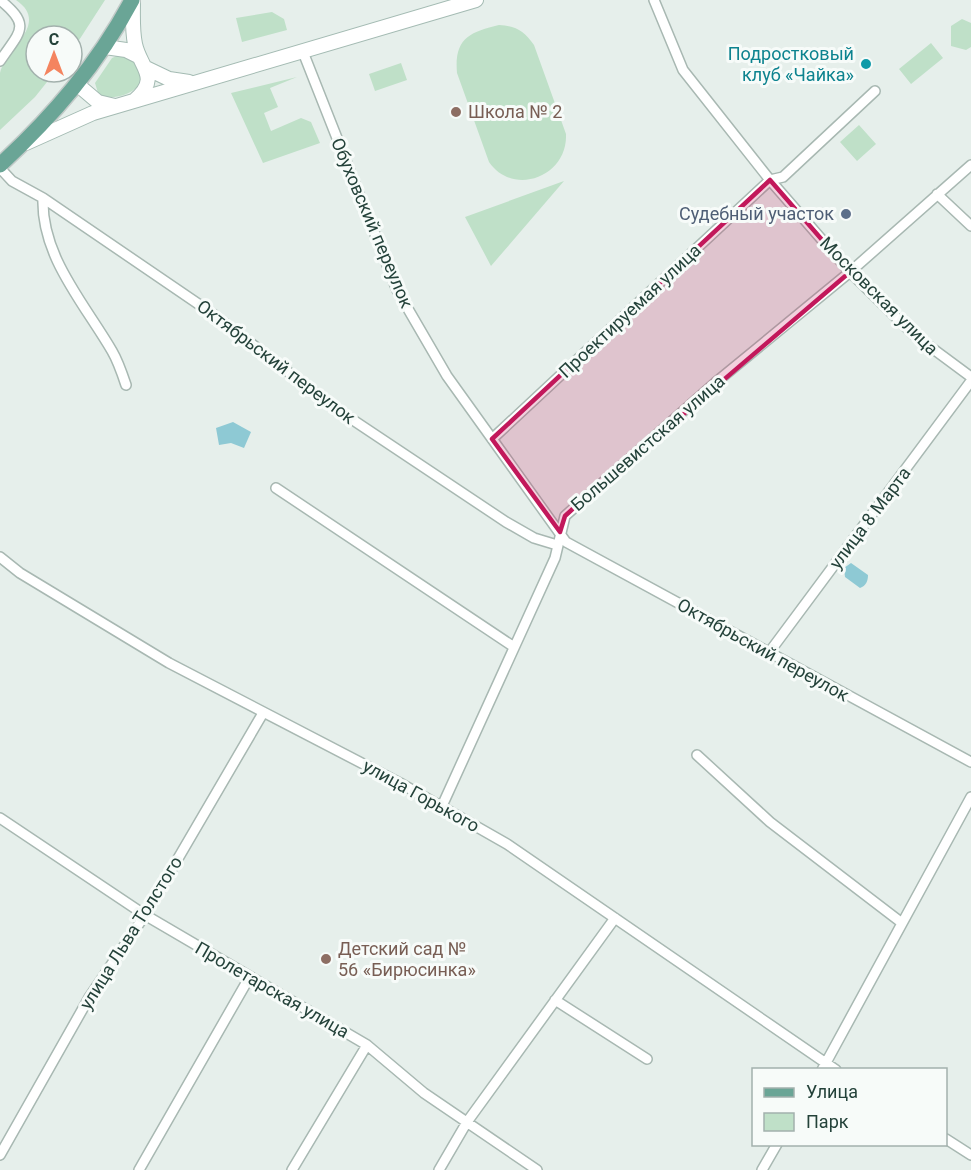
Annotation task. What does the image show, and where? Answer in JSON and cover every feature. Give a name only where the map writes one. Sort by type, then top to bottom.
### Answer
[{"type":"main road","points":[[0,167],[78,85],[105,47],[132,0]]},
{"type":"street","points":[[0,0],[17,13],[20,22],[19,33],[0,61]]},
{"type":"street","points":[[132,0],[134,36],[138,56],[146,69],[146,88],[135,100]]},
{"type":"street","points":[[21,146],[69,121],[303,52],[327,42],[476,0]]},
{"type":"street","name":"Московская улица","points":[[654,0],[684,70],[770,180],[850,272],[913,334],[971,379]]},
{"type":"street","points":[[105,47],[126,50],[138,56]]},
{"type":"street","name":"Обуховский переулок","points":[[303,52],[397,290],[447,376],[560,532]]},
{"type":"street","points":[[146,69],[169,79],[198,82]]},
{"type":"street","points":[[78,85],[98,102],[117,106]]},
{"type":"street","name":"Проектируемая улица","points":[[492,439],[770,180],[783,177],[875,90]]},
{"type":"street","name":"Большевистская улица","points":[[442,806],[555,558],[565,516],[715,383],[850,272],[971,165]]},
{"type":"street","name":"Октябрьский переулок","points":[[0,167],[12,181],[43,198],[213,314],[335,408],[506,522],[534,538],[557,545]]},
{"type":"street","points":[[937,194],[971,226]]},
{"type":"street","points":[[43,198],[42,216],[52,251],[113,353],[126,385]]},
{"type":"street","name":"улица 8 Марта","points":[[768,654],[971,379]]},
{"type":"street","points":[[276,488],[514,647]]},
{"type":"street","name":"Октябрьский переулок","points":[[560,532],[566,542],[577,550],[971,762]]},
{"type":"street","name":"улица Горького","points":[[0,557],[20,573],[169,663],[442,806],[507,844],[824,1066]]},
{"type":"street","name":"улица Льва Толстого","points":[[0,1155],[90,996],[145,915],[264,713]]},
{"type":"street","points":[[697,755],[770,822],[902,923]]},
{"type":"street","points":[[824,1066],[971,797]]},
{"type":"street","name":"Пролетарская улица","points":[[0,818],[145,915],[249,978],[367,1045],[424,1093],[537,1170]]},
{"type":"street","points":[[440,1170],[467,1122],[615,918]]},
{"type":"street","points":[[139,1170],[249,978]]},
{"type":"street","points":[[555,1000],[647,1059]]},
{"type":"street","points":[[292,1170],[367,1045]]},
{"type":"street","points":[[947,1140],[971,1155]]},
{"type":"street","points":[[762,1170],[776,1146]]},
{"type":"highlighted area","points":[[770,180],[850,272],[577,505],[565,516],[560,532],[492,439]]},
{"type":"green space","points":[[16,0],[105,0],[84,32],[84,24],[28,24],[26,9]]},
{"type":"green space","points":[[272,12],[284,19],[287,30],[242,42],[236,18]]},
{"type":"green space","points":[[962,19],[971,23],[971,47],[966,50],[951,46],[951,26]]},
{"type":"green space","points":[[499,25],[519,30],[534,45],[566,134],[564,149],[558,161],[549,171],[524,180],[499,173],[489,162],[457,73],[458,52],[466,39],[479,31]]},
{"type":"green space","points":[[24,34],[24,84],[45,84],[0,130],[0,73]]},
{"type":"green space","points":[[931,43],[943,58],[911,84],[899,69]]},
{"type":"green space","points":[[119,55],[130,57],[139,68],[142,81],[129,93],[111,97],[99,96],[95,83],[112,58]]},
{"type":"green space","points":[[401,63],[407,80],[375,91],[369,74]]},
{"type":"green space","points":[[297,77],[270,88],[278,107],[264,113],[271,131],[301,118],[311,122],[320,143],[263,163],[231,93]]},
{"type":"green space","points":[[859,125],[876,144],[857,161],[840,142]]},
{"type":"green space","points":[[564,181],[491,266],[465,217]]},
{"type":"water","points":[[233,422],[251,432],[244,448],[231,443],[219,445],[216,428]]},
{"type":"water","points":[[851,563],[868,575],[866,583],[860,588],[845,577],[844,568]]},
{"type":"place","name":"Подростковый клуб «Чайка»","points":[[866,64]]},
{"type":"place","name":"Школа № 2","points":[[456,112]]},
{"type":"place","name":"Судебный участок","points":[[846,214]]},
{"type":"place","name":"Детский сад № 56 «Бирюсинка»","points":[[326,959]]}]
